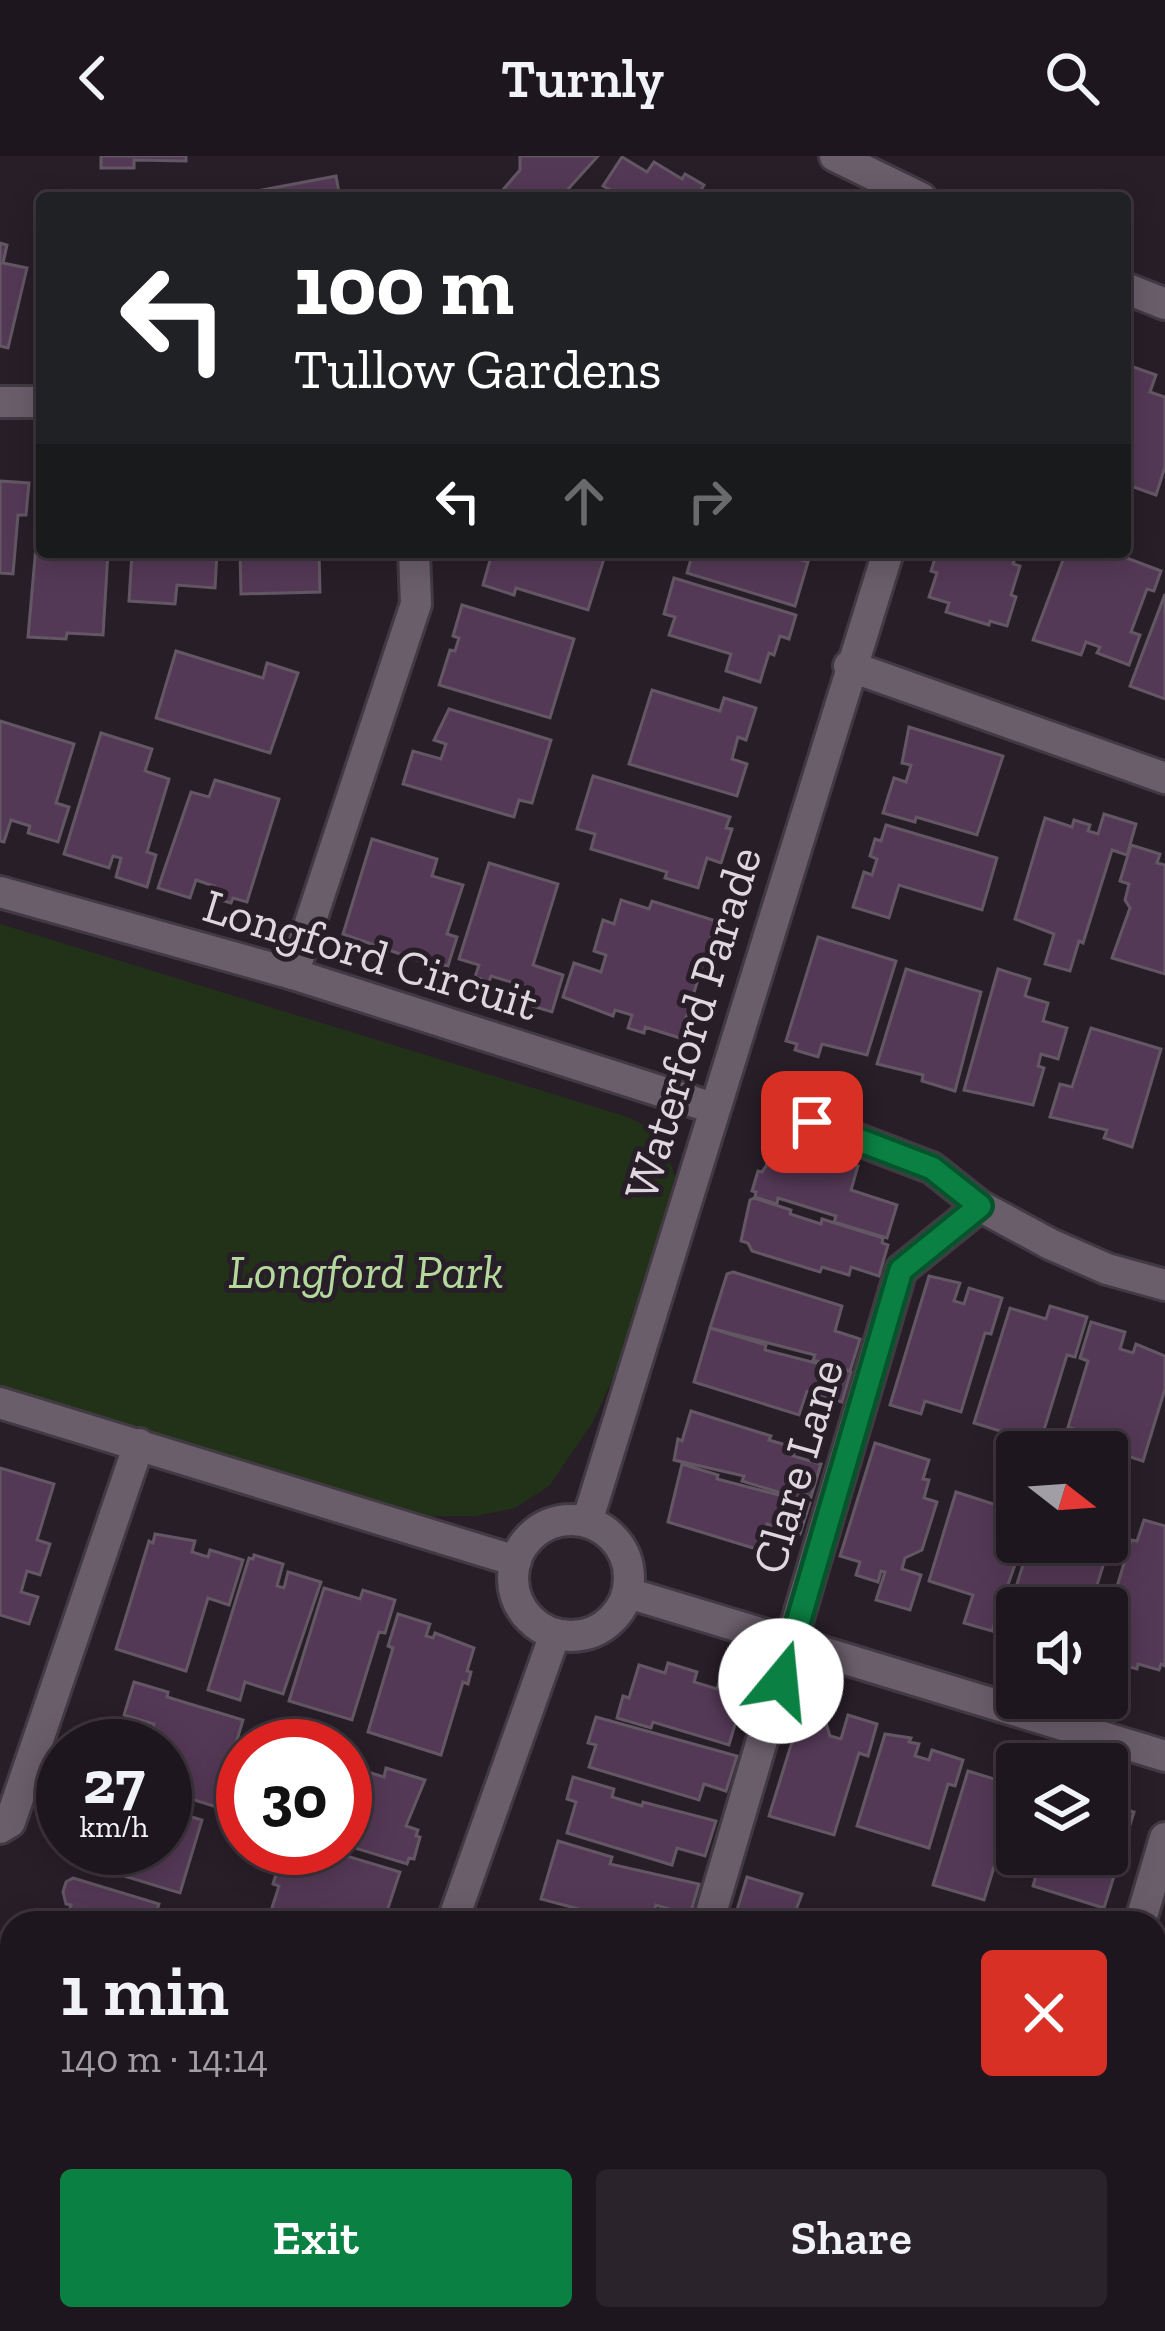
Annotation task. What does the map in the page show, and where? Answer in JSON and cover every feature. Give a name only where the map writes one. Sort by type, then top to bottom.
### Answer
[{"type":"street","points":[[836,156],[909,192]]},
{"type":"street","points":[[1131,290],[1165,304]]},
{"type":"street","points":[[0,402],[36,402]]},
{"type":"street","points":[[293,974],[416,604],[414,558]]},
{"type":"street","name":"Waterford Parade","points":[[586,1522],[886,558]]},
{"type":"street","points":[[849,666],[1165,778]]},
{"type":"street","name":"Longford Circuit","points":[[0,892],[293,974],[713,1108]]},
{"type":"street","points":[[812,1122],[932,1168],[980,1206],[1107,1269],[1165,1285]]},
{"type":"street","name":"Clare Lane","points":[[712,1911],[901,1270],[980,1206]]},
{"type":"street","points":[[0,1403],[516,1561]]},
{"type":"street","points":[[0,1828],[10,1822],[139,1444]]},
{"type":"street","points":[[559,1521],[586,1522],[619,1544],[627,1563],[628,1593],[620,1611],[605,1625],[587,1634],[555,1634],[523,1611],[515,1592],[516,1561],[540,1529],[559,1521]]},
{"type":"street","points":[[628,1593],[1165,1756]]},
{"type":"street","points":[[456,1911],[555,1634]]},
{"type":"street","points":[[1144,1911],[1165,1838]]},
{"type":"green space","name":"Longford Park","points":[[0,924],[624,1116],[653,1132],[675,1178],[614,1376],[593,1422],[549,1486],[515,1508],[476,1516],[420,1516],[0,1392]]},
{"type":"building","points":[[101,156],[186,156],[186,161],[134,160],[134,168],[101,168]]},
{"type":"building","points":[[520,156],[598,156],[565,192],[501,192],[520,170]]},
{"type":"building","points":[[622,157],[647,172],[654,162],[682,179],[685,174],[704,185],[700,192],[611,192],[603,186]]},
{"type":"building","points":[[336,176],[339,192],[257,192]]},
{"type":"building","points":[[0,243],[7,245],[3,263],[27,268],[8,348],[0,346]]},
{"type":"building","points":[[1131,366],[1156,375],[1150,392],[1165,397],[1165,467],[1156,495],[1131,486]]},
{"type":"building","points":[[0,481],[29,483],[26,515],[18,515],[13,574],[0,573]]},
{"type":"building","points":[[36,546],[36,558],[108,558],[103,635],[28,637]]},
{"type":"building","points":[[132,558],[217,558],[215,588],[177,585],[175,604],[129,601]]},
{"type":"building","points":[[240,558],[319,558],[320,592],[241,594]]},
{"type":"building","points":[[491,558],[604,558],[588,610],[516,588],[514,595],[483,585]]},
{"type":"building","points":[[691,558],[798,558],[808,562],[795,606],[687,573]]},
{"type":"building","points":[[935,558],[1015,558],[1013,564],[1020,566],[1007,626],[946,612],[949,603],[929,597],[937,573],[931,571]]},
{"type":"building","points":[[1064,558],[1127,558],[1161,571],[1154,591],[1147,589],[1131,632],[1140,635],[1129,665],[1097,653],[1100,647],[1086,642],[1081,655],[1033,640]]},
{"type":"building","points":[[674,578],[796,615],[789,639],[780,636],[774,655],[769,653],[760,682],[726,671],[731,654],[669,635],[675,617],[664,614]]},
{"type":"building","points":[[1165,594],[1165,699],[1130,686]]},
{"type":"building","points":[[462,605],[574,639],[550,718],[439,685],[459,638],[453,636]]},
{"type":"building","points":[[176,651],[263,678],[267,663],[298,673],[270,753],[156,718]]},
{"type":"building","points":[[652,690],[720,711],[724,698],[756,708],[746,740],[738,737],[732,759],[747,764],[737,796],[629,764]]},
{"type":"building","points":[[449,709],[551,740],[532,803],[519,800],[514,817],[403,784],[413,751],[441,759],[446,744],[434,740]]},
{"type":"building","points":[[0,721],[74,744],[56,803],[69,807],[58,842],[28,833],[30,826],[11,820],[4,842],[0,841]]},
{"type":"building","points":[[909,727],[1003,756],[977,835],[916,817],[915,822],[883,813],[894,778],[906,782],[911,765],[902,763]]},
{"type":"building","points":[[101,733],[152,749],[145,771],[169,779],[147,852],[156,855],[147,887],[116,877],[121,858],[113,856],[109,868],[64,854]]},
{"type":"building","points":[[593,776],[730,817],[726,828],[732,829],[721,863],[707,858],[698,888],[665,878],[667,872],[591,849],[595,834],[577,829]]},
{"type":"building","points":[[215,780],[279,799],[247,902],[210,897],[214,886],[196,880],[190,898],[158,888],[191,792],[209,797]]},
{"type":"building","points":[[1104,814],[1136,824],[1127,855],[1112,850],[1070,971],[1045,964],[1054,934],[1015,919],[1045,818],[1072,827],[1074,820],[1090,825],[1088,831],[1098,834]]},
{"type":"building","points":[[886,825],[997,858],[982,910],[899,885],[889,918],[853,907],[864,872],[872,875],[877,859],[870,856]]},
{"type":"building","points":[[372,839],[437,859],[432,876],[463,885],[447,934],[457,937],[443,969],[343,934]]},
{"type":"building","points":[[1131,845],[1160,854],[1157,863],[1165,865],[1165,974],[1112,958],[1130,908],[1125,900],[1129,884],[1120,881]]},
{"type":"building","points":[[489,863],[558,884],[533,965],[563,975],[552,1012],[519,1002],[524,986],[491,976],[489,982],[475,977],[479,965],[459,959]]},
{"type":"building","points":[[621,900],[649,909],[652,901],[716,921],[680,1038],[645,1027],[644,1033],[628,1028],[632,1015],[615,1010],[613,1016],[563,997],[574,963],[601,972],[606,955],[594,951],[603,920],[614,924]]},
{"type":"building","points":[[818,937],[896,961],[867,1055],[822,1044],[818,1057],[795,1050],[797,1044],[786,1041]]},
{"type":"building","points":[[906,969],[981,992],[955,1091],[922,1081],[923,1075],[877,1064]]},
{"type":"building","points":[[998,969],[1030,979],[1025,996],[1048,1003],[1043,1021],[1067,1028],[1058,1059],[1041,1054],[1038,1066],[1044,1068],[1033,1105],[964,1090]]},
{"type":"building","points":[[1091,1028],[1161,1049],[1132,1147],[1104,1138],[1107,1130],[1050,1117],[1060,1084],[1072,1087]]},
{"type":"building","points":[[775,1137],[858,1166],[851,1190],[897,1205],[887,1238],[834,1222],[836,1216],[778,1198],[777,1204],[755,1197],[752,1191],[758,1171],[766,1166]]},
{"type":"building","points":[[754,1198],[821,1224],[822,1219],[883,1238],[882,1243],[888,1245],[879,1276],[851,1267],[849,1275],[822,1267],[820,1272],[752,1251],[741,1241]]},
{"type":"building","points":[[727,1274],[842,1306],[835,1331],[860,1339],[850,1371],[813,1360],[815,1355],[710,1328]]},
{"type":"building","points":[[929,1276],[960,1283],[954,1301],[964,1304],[969,1288],[1002,1298],[991,1334],[985,1333],[961,1412],[925,1401],[921,1414],[890,1405]]},
{"type":"building","points":[[1050,1306],[1087,1317],[1075,1357],[1067,1355],[1044,1431],[1000,1431],[974,1423],[1010,1308],[1046,1319]]},
{"type":"building","points":[[1091,1322],[1125,1332],[1120,1349],[1133,1353],[1136,1344],[1165,1356],[1165,1389],[1143,1461],[1128,1456],[1128,1431],[1068,1427],[1088,1361],[1080,1358]]},
{"type":"building","points":[[710,1328],[766,1345],[765,1350],[851,1372],[842,1402],[807,1391],[799,1415],[694,1382]]},
{"type":"building","points":[[691,1411],[771,1436],[769,1440],[796,1448],[793,1456],[821,1464],[811,1497],[803,1494],[801,1499],[742,1481],[744,1476],[674,1460]]},
{"type":"building","points":[[875,1443],[929,1460],[924,1498],[937,1502],[922,1550],[905,1558],[902,1569],[921,1575],[910,1610],[876,1600],[885,1572],[881,1571],[878,1582],[856,1575],[860,1562],[840,1556]]},
{"type":"building","points":[[682,1464],[718,1475],[717,1479],[810,1503],[800,1534],[767,1524],[760,1550],[668,1522]]},
{"type":"building","points":[[0,1468],[54,1484],[37,1540],[50,1544],[40,1575],[27,1571],[21,1592],[38,1597],[29,1624],[0,1615]]},
{"type":"building","points":[[956,1492],[996,1505],[996,1563],[1016,1563],[1007,1587],[996,1587],[992,1631],[964,1623],[973,1595],[929,1581]]},
{"type":"building","points":[[1144,1520],[1165,1526],[1165,1666],[1161,1664],[1159,1670],[1138,1664],[1137,1669],[1128,1667],[1128,1587],[1117,1587],[1128,1563],[1131,1540],[1137,1541]]},
{"type":"building","points":[[155,1534],[195,1541],[192,1552],[208,1557],[210,1550],[243,1560],[229,1605],[208,1598],[186,1671],[116,1649]]},
{"type":"building","points":[[254,1555],[283,1564],[277,1586],[284,1588],[288,1572],[321,1582],[283,1694],[245,1682],[240,1700],[208,1690],[249,1558]]},
{"type":"building","points":[[1024,1563],[1104,1563],[1096,1587],[1016,1587]]},
{"type":"building","points":[[324,1588],[360,1599],[363,1590],[395,1600],[385,1633],[379,1632],[352,1719],[289,1701]]},
{"type":"building","points":[[398,1614],[430,1624],[426,1636],[433,1638],[435,1633],[474,1648],[468,1684],[463,1682],[441,1755],[372,1733],[393,1648],[388,1646]]},
{"type":"building","points":[[668,1663],[697,1672],[694,1682],[717,1689],[723,1670],[760,1681],[750,1714],[739,1711],[729,1745],[653,1722],[651,1728],[617,1718],[639,1665],[665,1673]]},
{"type":"building","points":[[134,1682],[240,1719],[216,1719],[216,1807],[192,1799],[192,1719],[124,1715]]},
{"type":"building","points":[[848,1715],[877,1724],[868,1756],[859,1753],[834,1835],[769,1816],[796,1729],[801,1731],[803,1723],[815,1717],[825,1720],[830,1736],[841,1739]]},
{"type":"building","points":[[596,1717],[737,1756],[726,1791],[704,1784],[699,1800],[589,1767],[596,1745],[588,1743]]},
{"type":"building","points":[[885,1734],[911,1738],[909,1742],[919,1744],[915,1756],[929,1760],[932,1750],[963,1760],[955,1786],[948,1784],[929,1848],[857,1826]]},
{"type":"building","points":[[386,1768],[425,1780],[406,1826],[418,1830],[420,1837],[414,1859],[409,1858],[407,1864],[372,1853],[372,1773],[384,1777]]},
{"type":"building","points":[[968,1771],[994,1779],[996,1775],[996,1868],[984,1900],[933,1885]]},
{"type":"building","points":[[573,1777],[614,1789],[612,1797],[716,1821],[705,1856],[677,1848],[672,1865],[567,1833],[576,1802],[567,1799]]},
{"type":"building","points":[[192,1817],[202,1820],[192,1853]]},
{"type":"building","points":[[558,1841],[612,1857],[610,1864],[699,1884],[691,1911],[656,1905],[654,1911],[586,1911],[541,1899]]},
{"type":"building","points":[[372,1864],[400,1872],[387,1911],[271,1911],[279,1886],[273,1884],[276,1875],[372,1875]]},
{"type":"building","points":[[120,1875],[185,1875],[180,1893]]},
{"type":"building","points":[[1036,1875],[1114,1875],[1104,1908],[1033,1886]]},
{"type":"building","points":[[747,1877],[802,1894],[796,1911],[737,1911]]},
{"type":"building","points":[[73,1878],[159,1904],[157,1911],[69,1911],[71,1905],[66,1904],[63,1892]]},
{"type":"route","points":[[781,1681],[901,1270],[980,1206],[932,1168],[812,1122]]}]
